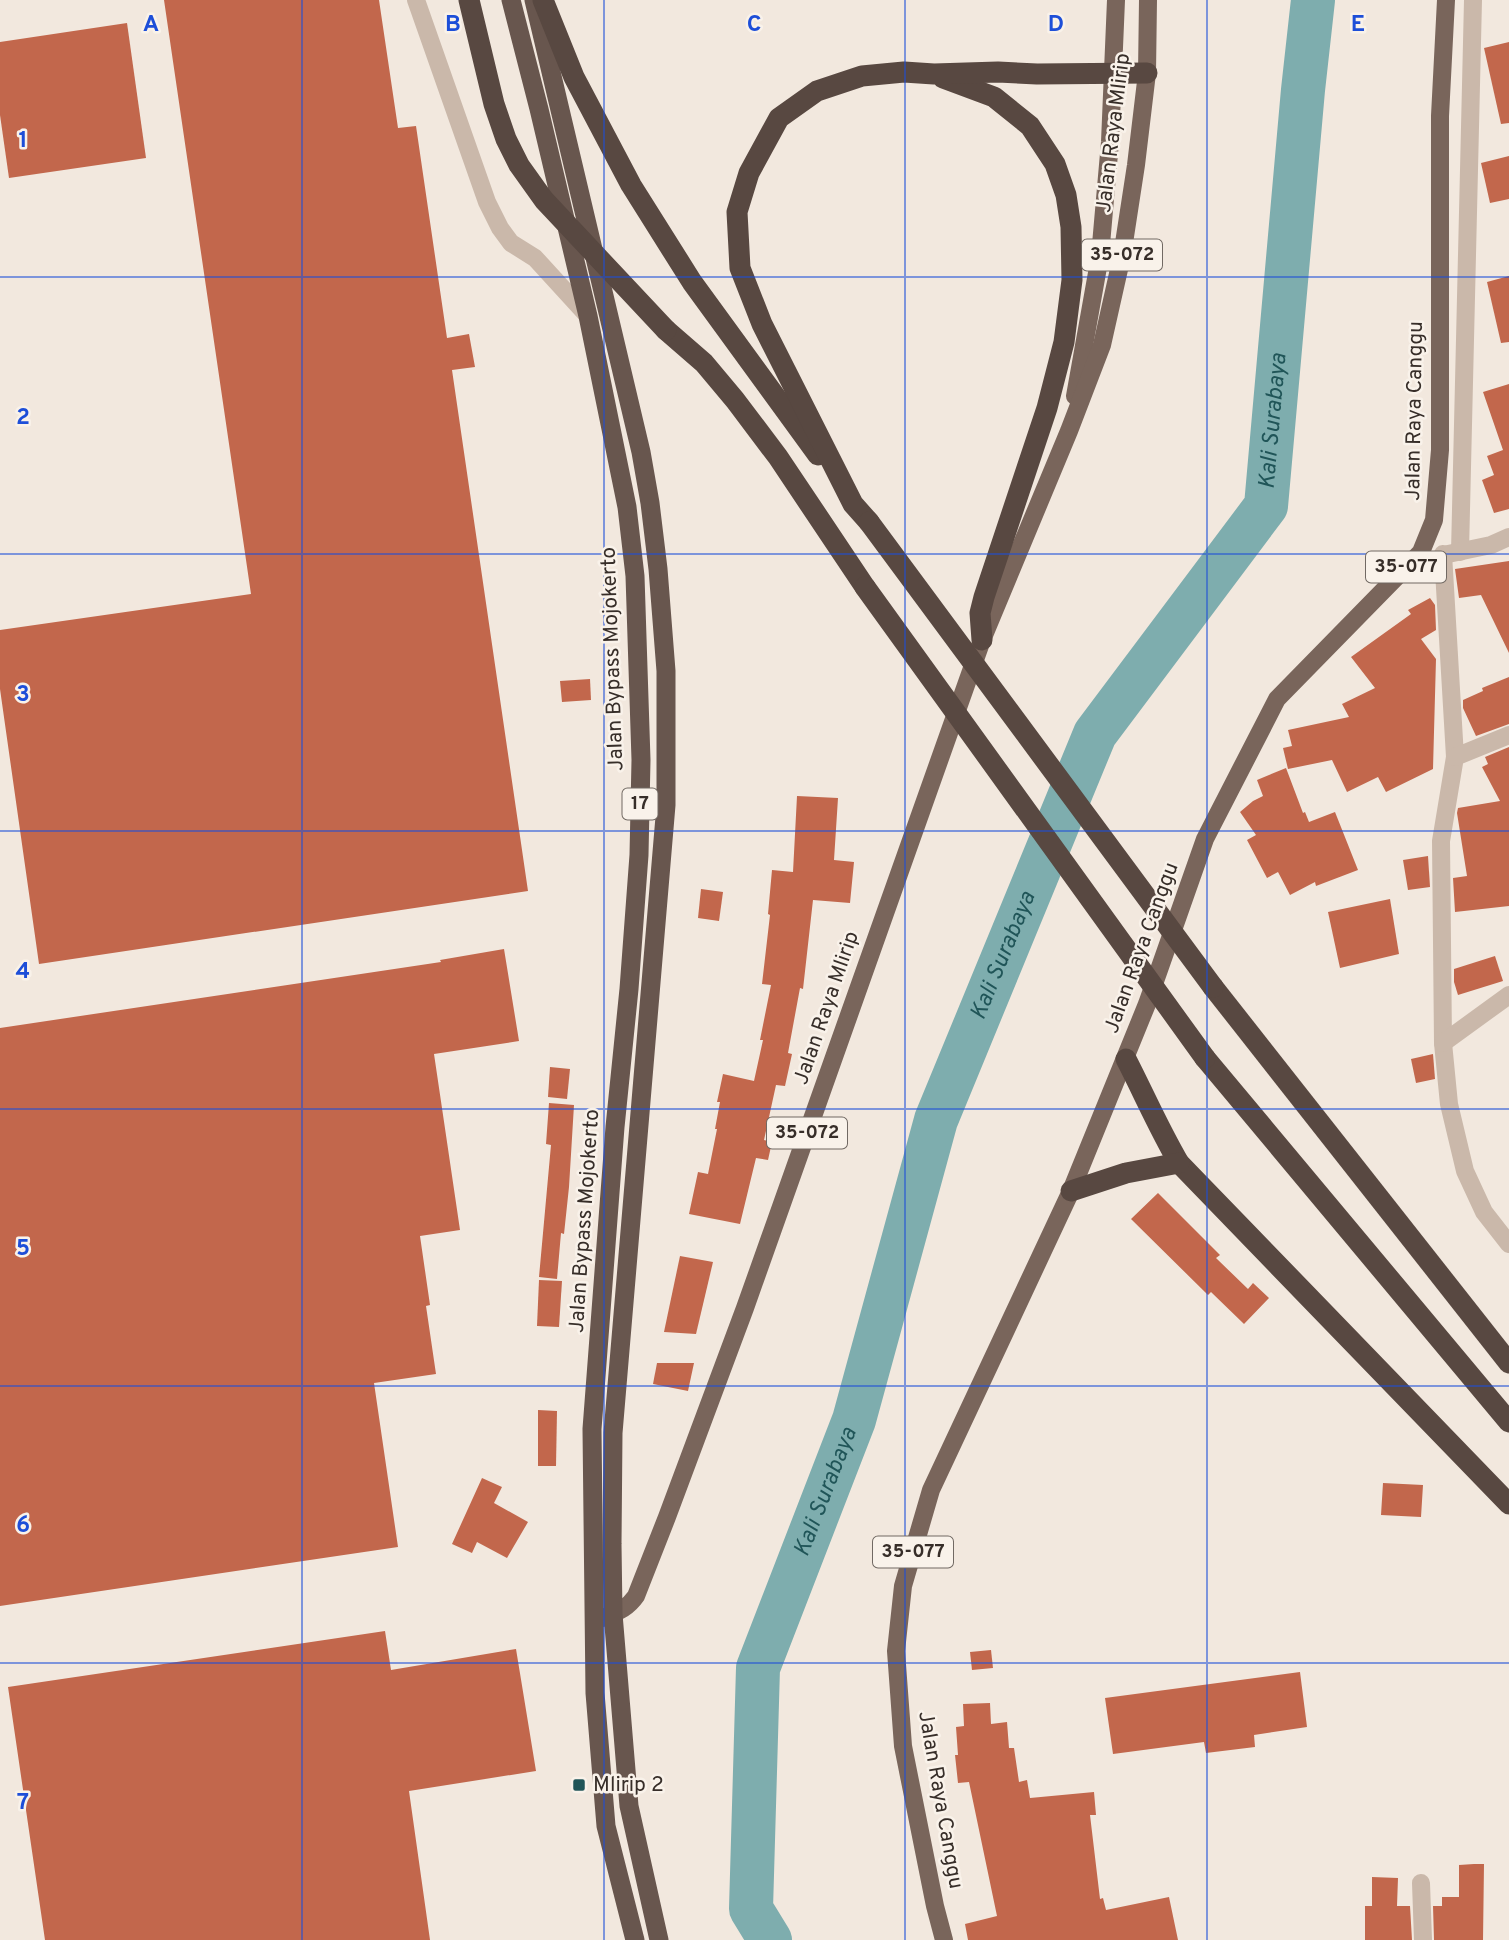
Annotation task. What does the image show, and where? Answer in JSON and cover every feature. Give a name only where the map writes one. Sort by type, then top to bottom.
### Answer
[{"type":"highway","points":[[469,0],[494,104],[506,139],[519,165],[544,200],[666,330],[704,363],[735,400],[778,457],[865,587],[1205,1058],[1509,1422]]},
{"type":"highway","name":"Jalan Bypass Mojokerto","points":[[511,0],[588,316],[627,507],[635,576],[641,760],[639,855],[592,1429],[604,1617]]},
{"type":"highway","name":"Jalan Bypass Mojokerto","points":[[534,0],[641,452],[658,569],[666,671],[666,805],[613,1433],[604,1617]]},
{"type":"highway","points":[[543,0],[573,77],[631,185],[692,282],[853,504],[1213,987],[1509,1363]]},
{"type":"highway","points":[[853,504],[762,324],[740,268],[737,212],[749,173],[779,118],[817,91],[862,76],[904,72],[1147,73]]},
{"type":"highway","points":[[934,74],[994,97],[1030,126],[1055,164],[1066,195],[1071,227],[1072,280],[1064,342],[1047,408],[984,597],[980,614],[982,640]]},
{"type":"highway","points":[[1126,1059],[1179,1163],[1509,1504]]},
{"type":"highway","points":[[1071,1191],[1126,1172],[1179,1163]]},
{"type":"highway","name":"17","points":[[604,1617],[596,1693],[606,1826],[635,1940]]},
{"type":"highway","name":"17","points":[[604,1617],[629,1806],[659,1940]]},
{"type":"main road","name":"Jalan Raya Mlirip","points":[[1069,431],[1100,256],[1110,142],[1116,0]]},
{"type":"main road","name":"Jalan Raya Mlirip","points":[[604,1617],[631,1604],[667,1517],[745,1308],[982,640],[1102,345],[1119,268],[1136,165],[1147,73],[1148,0]]},
{"type":"main road","name":"Jalan Raya Canggu","points":[[944,1940],[903,1746],[896,1651],[903,1586],[931,1490],[1071,1191],[1147,1004],[1205,839],[1277,699],[1421,551],[1434,520],[1440,450],[1440,116],[1446,0]]},
{"type":"street","points":[[416,0],[487,202],[500,228],[511,243],[535,258],[588,316]]},
{"type":"street","points":[[1472,0],[1451,553],[1455,757],[1441,841],[1443,1043],[1449,1104],[1465,1171],[1484,1212],[1509,1244]]},
{"type":"street","points":[[1421,551],[1451,553],[1491,545],[1509,537]]},
{"type":"street","points":[[1455,757],[1509,735]]},
{"type":"street","points":[[1443,1043],[1509,995]]},
{"type":"street","points":[[1422,1883],[1423,1940]]},
{"type":"building","points":[[164,0],[379,0],[398,128],[416,126],[447,338],[469,334],[475,367],[452,370],[528,891],[39,964],[0,689],[0,630],[251,594]]},
{"type":"building","points":[[127,23],[146,158],[9,178],[0,115],[0,42]]},
{"type":"building","points":[[1509,42],[1509,123],[1501,124],[1484,48]]},
{"type":"building","points":[[1509,156],[1509,199],[1490,203],[1481,163]]},
{"type":"building","points":[[1509,276],[1509,342],[1501,343],[1487,282]]},
{"type":"building","points":[[1509,384],[1509,509],[1494,513],[1482,480],[1494,475],[1487,456],[1503,450],[1483,392]]},
{"type":"building","points":[[1509,561],[1509,653],[1481,595],[1459,598],[1455,569]]},
{"type":"building","points":[[1430,598],[1435,605],[1436,630],[1421,639],[1436,659],[1433,769],[1386,792],[1378,777],[1347,792],[1332,760],[1288,769],[1283,748],[1292,746],[1288,730],[1349,717],[1342,704],[1375,688],[1351,657],[1411,614],[1408,610]]},
{"type":"building","points":[[1509,677],[1509,724],[1476,736],[1463,708],[1463,700],[1483,691],[1482,688]]},
{"type":"building","points":[[590,679],[591,700],[562,702],[560,681]]},
{"type":"building","points":[[1509,747],[1509,906],[1455,912],[1453,878],[1467,876],[1458,808],[1500,801],[1482,767],[1488,764],[1485,757]]},
{"type":"building","points":[[1286,768],[1309,822],[1335,812],[1358,870],[1316,886],[1315,882],[1290,895],[1278,872],[1267,878],[1247,840],[1256,835],[1240,812],[1263,796],[1257,780]]},
{"type":"building","points":[[797,796],[838,798],[834,860],[854,862],[850,903],[813,900],[803,989],[800,988],[785,1086],[776,1085],[764,1140],[772,1142],[768,1160],[756,1158],[740,1224],[689,1214],[698,1172],[708,1174],[717,1129],[720,1102],[717,1102],[723,1074],[754,1081],[771,985],[762,984],[772,870],[793,872]]},
{"type":"building","points":[[1428,856],[1430,887],[1408,890],[1403,860]]},
{"type":"building","points":[[701,889],[723,892],[719,921],[698,918]]},
{"type":"building","points":[[1390,899],[1399,954],[1340,968],[1328,912]]},
{"type":"building","points":[[504,949],[519,1041],[434,1054],[460,1230],[420,1236],[430,1305],[426,1306],[436,1374],[374,1383],[398,1547],[0,1606],[0,1028],[441,962],[440,960]]},
{"type":"building","points":[[1495,956],[1503,981],[1458,995],[1454,969]]},
{"type":"building","points":[[1433,1054],[1435,1079],[1416,1083],[1411,1059]]},
{"type":"building","points":[[550,1067],[570,1069],[567,1099],[548,1097]]},
{"type":"building","points":[[549,1103],[574,1105],[569,1187],[557,1279],[539,1277],[551,1145],[546,1144]]},
{"type":"building","points":[[1158,1193],[1220,1255],[1216,1258],[1248,1289],[1253,1283],[1269,1298],[1244,1324],[1211,1292],[1208,1295],[1131,1219]]},
{"type":"building","points":[[680,1256],[713,1262],[696,1334],[664,1332]]},
{"type":"building","points":[[539,1280],[562,1281],[559,1327],[537,1326]]},
{"type":"building","points":[[657,1363],[694,1363],[688,1391],[653,1384]]},
{"type":"building","points":[[538,1410],[557,1411],[556,1466],[538,1466]]},
{"type":"building","points":[[482,1478],[502,1487],[494,1503],[528,1522],[507,1558],[477,1542],[472,1553],[452,1544]]},
{"type":"building","points":[[1383,1483],[1423,1485],[1421,1517],[1381,1515]]},
{"type":"building","points":[[385,1631],[391,1670],[516,1649],[536,1771],[409,1791],[430,1940],[45,1940],[8,1687]]},
{"type":"building","points":[[991,1650],[993,1668],[972,1670],[970,1652]]},
{"type":"building","points":[[1300,1672],[1307,1727],[1254,1735],[1255,1747],[1206,1753],[1204,1742],[1113,1754],[1105,1698]]},
{"type":"building","points":[[990,1703],[991,1724],[1007,1722],[1009,1748],[1014,1748],[1019,1782],[1027,1780],[1030,1798],[1094,1792],[1096,1815],[1090,1815],[1100,1899],[1103,1898],[1106,1910],[1169,1897],[1178,1940],[968,1940],[965,1924],[997,1916],[969,1782],[958,1783],[956,1727],[964,1726],[963,1704]]},
{"type":"building","points":[[1484,1864],[1483,1940],[1434,1940],[1433,1906],[1442,1906],[1442,1897],[1459,1897],[1459,1865]]},
{"type":"building","points":[[1372,1877],[1398,1878],[1397,1906],[1410,1906],[1412,1940],[1365,1940],[1365,1906],[1372,1906]]},
{"type":"waterway","name":"Kali Surabaya","points":[[770,1940],[751,1909],[758,1668],[854,1420],[936,1120],[1095,734],[1266,506],[1313,0]]},
{"type":"place","name":"Mlirip 2","points":[[579,1785]]}]
